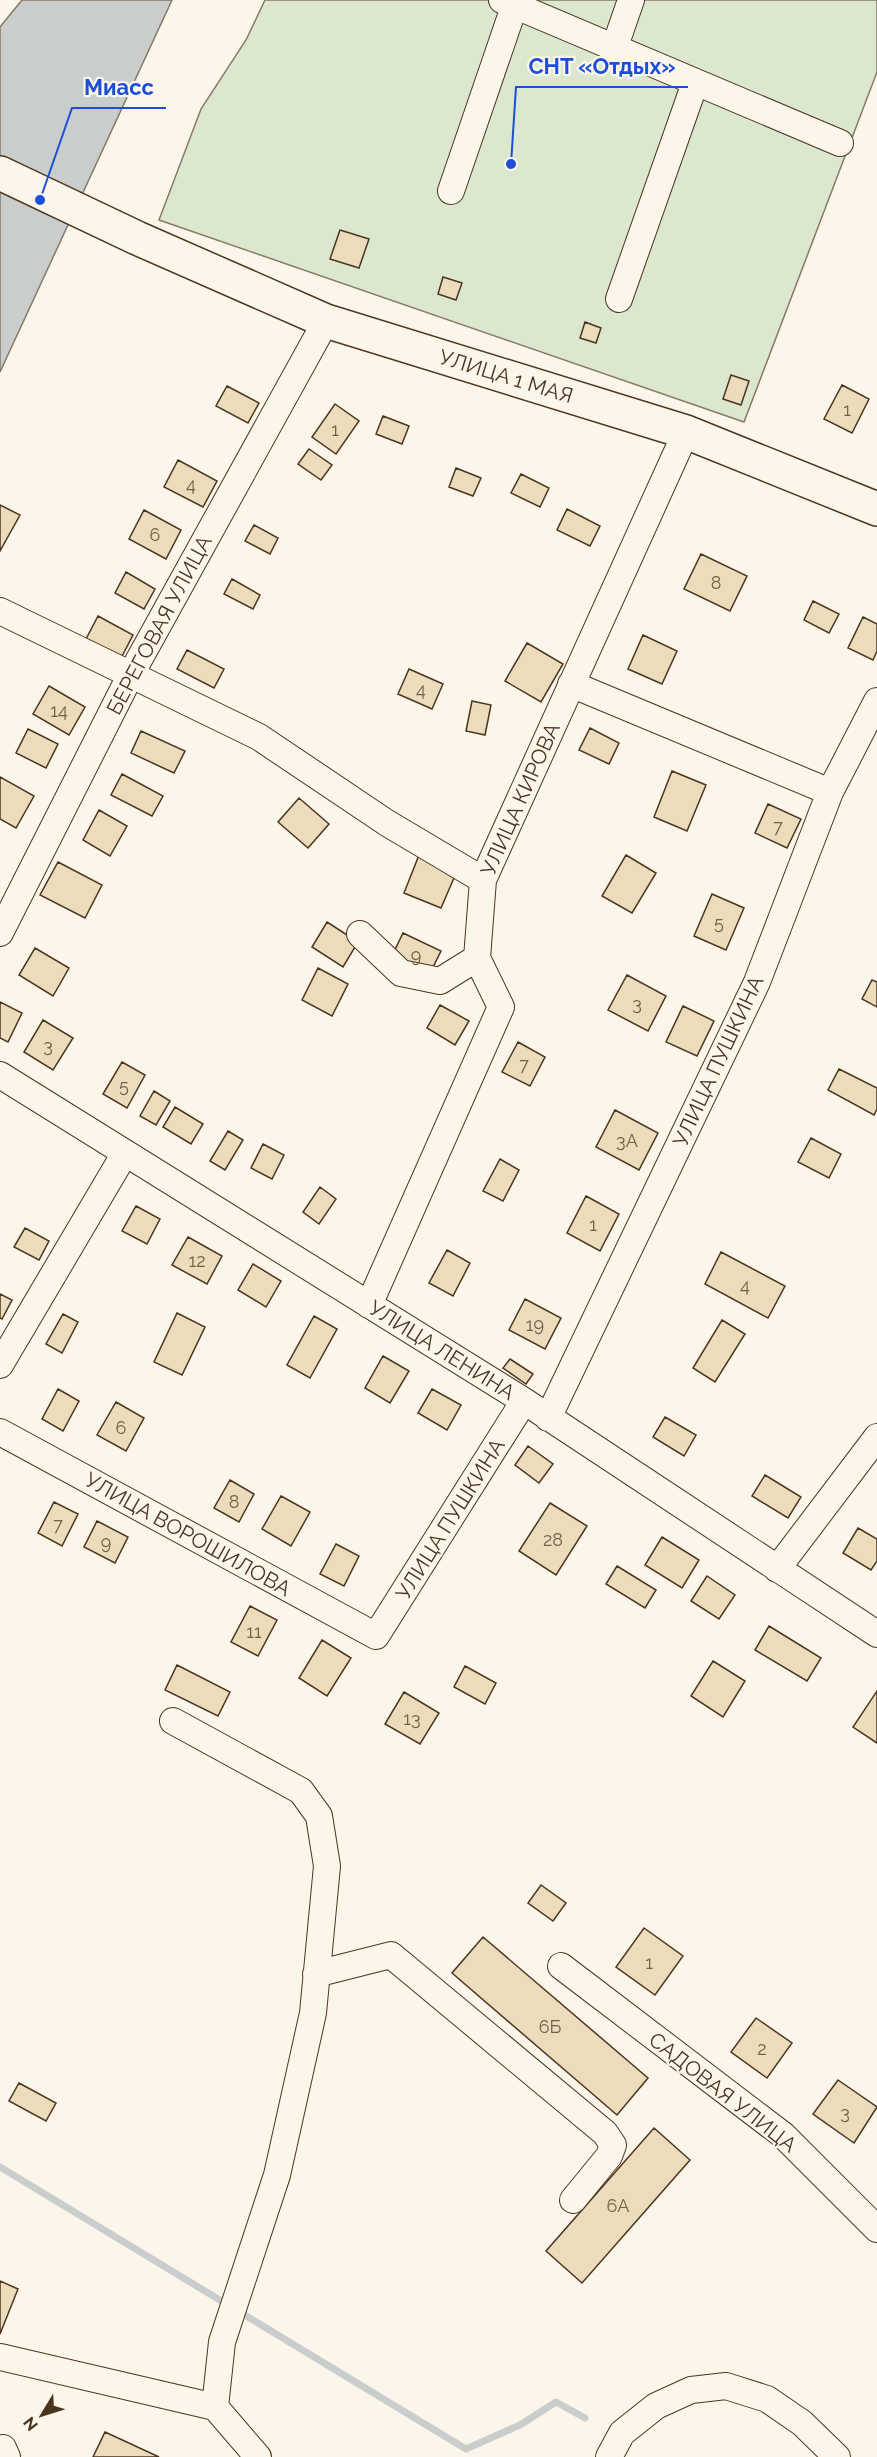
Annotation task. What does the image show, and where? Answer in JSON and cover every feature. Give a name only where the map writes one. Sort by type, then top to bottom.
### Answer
[{"type":"main road","name":"УЛИЦА 1 МАЯ","points":[[0,173],[137,238],[326,321],[686,432],[877,509]]},
{"type":"street","points":[[614,49],[632,0]]},
{"type":"street","points":[[451,191],[508,3],[840,143]]},
{"type":"street","points":[[618,299],[695,83]]},
{"type":"street","name":"БЕРЕГОВАЯ УЛИЦА","points":[[0,933],[130,676],[326,321]]},
{"type":"street","name":"УЛИЦА КИРОВА","points":[[477,958],[483,880],[686,432]]},
{"type":"street","points":[[0,611],[259,737],[387,823],[483,880]]},
{"type":"street","points":[[572,684],[830,792]]},
{"type":"street","name":"УЛИЦА ПУШКИНА","points":[[549,1418],[757,982],[830,792],[877,701]]},
{"type":"street","points":[[360,934],[401,973],[440,981],[477,958],[501,1007],[369,1305]]},
{"type":"street","name":"УЛИЦА ЛЕНИНА","points":[[0,1075],[524,1401],[877,1634]]},
{"type":"street","points":[[0,1365],[125,1153]]},
{"type":"street","name":"УЛИЦА ПУШКИНА","points":[[376,1636],[524,1401]]},
{"type":"street","name":"УЛИЦА ВОРОШИЛОВА","points":[[0,1432],[376,1636]]},
{"type":"street","points":[[777,1569],[877,1437]]},
{"type":"street","points":[[173,1721],[301,1791],[319,1816],[327,1866],[313,2013],[277,2175],[222,2342],[215,2407]]},
{"type":"street","points":[[316,1974],[392,1955],[605,2133],[613,2145],[609,2156],[573,2200]]},
{"type":"street","name":"САДОВАЯ УЛИЦА","points":[[561,1966],[783,2135],[877,2229]]},
{"type":"street","points":[[0,2357],[215,2407],[258,2457]]},
{"type":"street","points":[[609,2457],[622,2433],[656,2406],[691,2390],[726,2386],[767,2399],[802,2423],[837,2457]]},
{"type":"green space","points":[[265,0],[877,0],[877,72],[744,422],[159,220],[201,109],[246,40]]},
{"type":"shaded area","points":[[22,0],[172,0],[0,372],[0,27]]},
{"type":"building","points":[[340,230],[369,239],[359,268],[330,259]]},
{"type":"building","points":[[443,277],[462,283],[456,300],[438,294]]},
{"type":"building","points":[[585,322],[601,328],[596,343],[580,338]]},
{"type":"building","points":[[731,375],[749,381],[741,405],[723,399]]},
{"type":"building","points":[[842,385],[869,399],[852,433],[824,419]]},
{"type":"building","points":[[227,386],[259,403],[248,423],[216,406]]},
{"type":"building","points":[[335,404],[359,421],[336,454],[312,437]]},
{"type":"building","points":[[383,416],[409,426],[402,444],[376,434]]},
{"type":"building","points":[[309,449],[332,465],[321,480],[298,464]]},
{"type":"building","points":[[178,460],[217,481],[203,507],[164,487]]},
{"type":"building","points":[[456,468],[481,478],[473,496],[449,487]]},
{"type":"building","points":[[521,474],[549,488],[540,507],[511,493]]},
{"type":"building","points":[[0,505],[20,515],[0,551]]},
{"type":"building","points":[[567,509],[600,526],[590,546],[557,530]]},
{"type":"building","points":[[144,510],[181,530],[166,559],[129,539]]},
{"type":"building","points":[[254,525],[278,538],[270,554],[245,541]]},
{"type":"building","points":[[701,554],[747,576],[730,611],[684,589]]},
{"type":"building","points":[[126,572],[155,589],[144,609],[115,593]]},
{"type":"building","points":[[232,579],[260,595],[253,609],[224,594]]},
{"type":"building","points":[[813,601],[839,614],[829,633],[804,620]]},
{"type":"building","points":[[98,616],[133,635],[120,660],[85,641]]},
{"type":"building","points":[[863,617],[877,624],[877,651],[873,660],[848,648]]},
{"type":"building","points":[[643,635],[677,651],[662,684],[628,669]]},
{"type":"building","points":[[527,643],[563,664],[541,702],[505,681]]},
{"type":"building","points":[[187,650],[224,669],[214,688],[177,669]]},
{"type":"building","points":[[409,669],[443,684],[432,709],[398,694]]},
{"type":"building","points":[[49,686],[85,707],[69,735],[33,714]]},
{"type":"building","points":[[472,701],[491,705],[485,735],[466,731]]},
{"type":"building","points":[[590,728],[619,743],[609,764],[579,750]]},
{"type":"building","points":[[28,729],[58,744],[46,768],[16,753]]},
{"type":"building","points":[[141,731],[185,751],[174,773],[131,753]]},
{"type":"building","points":[[672,771],[706,785],[687,831],[654,817]]},
{"type":"building","points":[[122,774],[163,796],[152,816],[111,795]]},
{"type":"building","points":[[0,777],[34,796],[16,828],[0,819]]},
{"type":"building","points":[[299,798],[329,824],[308,848],[278,822]]},
{"type":"building","points":[[768,804],[801,819],[787,848],[755,833]]},
{"type":"building","points":[[99,810],[127,826],[110,856],[83,840]]},
{"type":"building","points":[[419,855],[457,871],[441,908],[404,893]]},
{"type":"building","points":[[626,855],[656,873],[632,913],[602,896]]},
{"type":"building","points":[[58,862],[102,885],[85,918],[40,895]]},
{"type":"building","points":[[712,894],[744,908],[726,950],[694,936]]},
{"type":"building","points":[[327,922],[358,942],[343,967],[312,947]]},
{"type":"building","points":[[403,933],[441,951],[428,977],[391,958]]},
{"type":"building","points":[[35,948],[69,968],[53,996],[19,975]]},
{"type":"building","points":[[318,968],[348,984],[332,1016],[302,1000]]},
{"type":"building","points":[[627,975],[666,996],[648,1031],[608,1010]]},
{"type":"building","points":[[872,980],[877,982],[877,1007],[862,999]]},
{"type":"building","points":[[0,1002],[22,1013],[8,1042],[0,1038]]},
{"type":"building","points":[[440,1005],[469,1021],[455,1045],[427,1028]]},
{"type":"building","points":[[683,1006],[714,1021],[697,1056],[666,1042]]},
{"type":"building","points":[[43,1020],[73,1038],[53,1070],[24,1052]]},
{"type":"building","points":[[518,1042],[545,1057],[530,1086],[502,1072]]},
{"type":"building","points":[[122,1062],[145,1075],[127,1108],[103,1094]]},
{"type":"building","points":[[839,1069],[877,1088],[877,1109],[874,1115],[828,1090]]},
{"type":"building","points":[[154,1091],[170,1101],[156,1125],[140,1116]]},
{"type":"building","points":[[175,1107],[203,1124],[191,1144],[163,1127]]},
{"type":"building","points":[[615,1110],[658,1133],[639,1170],[596,1147]]},
{"type":"building","points":[[228,1131],[243,1140],[225,1170],[210,1161]]},
{"type":"building","points":[[811,1138],[841,1154],[829,1178],[798,1162]]},
{"type":"building","points":[[263,1144],[284,1155],[272,1179],[251,1168]]},
{"type":"building","points":[[500,1159],[519,1170],[503,1201],[483,1191]]},
{"type":"building","points":[[320,1187],[336,1199],[319,1224],[303,1212]]},
{"type":"building","points":[[586,1196],[619,1214],[600,1251],[567,1233]]},
{"type":"building","points":[[136,1206],[160,1219],[147,1244],[122,1231]]},
{"type":"building","points":[[25,1228],[49,1241],[39,1260],[14,1247]]},
{"type":"building","points":[[188,1237],[222,1256],[207,1284],[172,1265]]},
{"type":"building","points":[[447,1250],[470,1263],[453,1296],[429,1283]]},
{"type":"building","points":[[721,1252],[785,1286],[768,1318],[705,1284]]},
{"type":"building","points":[[253,1264],[281,1281],[266,1307],[238,1290]]},
{"type":"building","points":[[0,1294],[12,1300],[2,1319],[0,1318]]},
{"type":"building","points":[[525,1299],[561,1318],[545,1349],[509,1330]]},
{"type":"building","points":[[177,1313],[205,1327],[182,1375],[154,1362]]},
{"type":"building","points":[[63,1314],[78,1322],[62,1353],[46,1344]]},
{"type":"building","points":[[314,1316],[337,1329],[310,1378],[287,1365]]},
{"type":"building","points":[[722,1320],[745,1334],[715,1382],[693,1368]]},
{"type":"building","points":[[383,1356],[409,1371],[390,1403],[365,1388]]},
{"type":"building","points":[[510,1359],[533,1374],[526,1384],[503,1368]]},
{"type":"building","points":[[58,1389],[79,1401],[63,1431],[42,1419]]},
{"type":"building","points":[[432,1389],[461,1405],[447,1430],[418,1413]]},
{"type":"building","points":[[116,1402],[144,1418],[126,1451],[97,1435]]},
{"type":"building","points":[[665,1417],[696,1435],[684,1456],[653,1437]]},
{"type":"building","points":[[528,1446],[553,1464],[539,1483],[515,1465]]},
{"type":"building","points":[[765,1475],[801,1497],[788,1518],[752,1496]]},
{"type":"building","points":[[230,1480],[254,1494],[239,1522],[214,1508]]},
{"type":"building","points":[[281,1496],[310,1512],[291,1546],[262,1529]]},
{"type":"building","points":[[54,1502],[78,1514],[62,1546],[38,1533]]},
{"type":"building","points":[[550,1503],[587,1526],[556,1575],[519,1551]]},
{"type":"building","points":[[97,1521],[128,1537],[115,1563],[84,1547]]},
{"type":"building","points":[[858,1528],[877,1539],[877,1561],[871,1570],[843,1553]]},
{"type":"building","points":[[662,1537],[699,1560],[682,1588],[645,1565]]},
{"type":"building","points":[[336,1544],[359,1556],[344,1586],[320,1574]]},
{"type":"building","points":[[617,1566],[656,1590],[645,1608],[606,1584]]},
{"type":"building","points":[[707,1576],[735,1595],[719,1619],[691,1601]]},
{"type":"building","points":[[250,1606],[277,1620],[258,1656],[231,1642]]},
{"type":"building","points":[[769,1626],[821,1658],[807,1681],[755,1650]]},
{"type":"building","points":[[322,1640],[351,1658],[327,1696],[299,1678]]},
{"type":"building","points":[[713,1661],[745,1681],[723,1717],[691,1696]]},
{"type":"building","points":[[177,1665],[230,1692],[218,1716],[165,1690]]},
{"type":"building","points":[[465,1666],[496,1683],[485,1704],[454,1687]]},
{"type":"building","points":[[877,1691],[877,1743],[853,1727]]},
{"type":"building","points":[[404,1692],[439,1713],[420,1744],[385,1724]]},
{"type":"building","points":[[541,1885],[566,1903],[553,1921],[528,1903]]},
{"type":"building","points":[[644,1928],[683,1956],[655,1995],[616,1967]]},
{"type":"building","points":[[483,1937],[648,2078],[617,2115],[452,1973]]},
{"type":"building","points":[[756,2018],[792,2043],[767,2078],[731,2052]]},
{"type":"building","points":[[838,2080],[877,2107],[854,2143],[813,2114]]},
{"type":"building","points":[[19,2083],[56,2103],[46,2121],[9,2101]]},
{"type":"building","points":[[654,2128],[690,2160],[582,2283],[546,2251]]},
{"type":"building","points":[[0,2281],[18,2289],[0,2334]]},
{"type":"building","points":[[105,2432],[159,2457],[93,2457]]},
{"type":"waterway","points":[[0,2167],[466,2449],[520,2425],[556,2402],[585,2418]]},
{"type":"place","name":"СНТ «Отдых»","points":[[511,164]]},
{"type":"place","name":"Миасс","points":[[40,200]]}]
